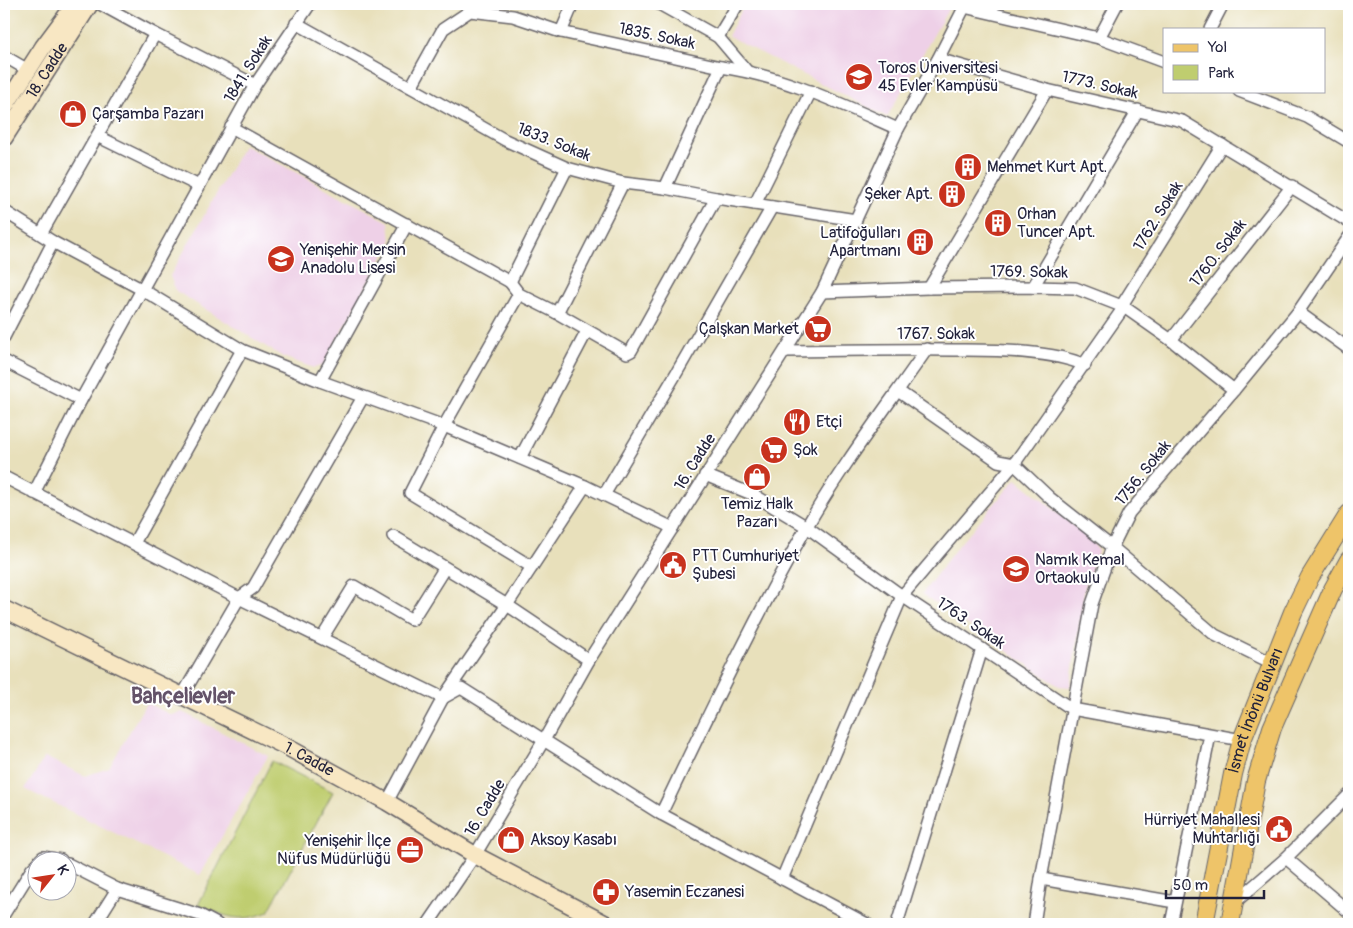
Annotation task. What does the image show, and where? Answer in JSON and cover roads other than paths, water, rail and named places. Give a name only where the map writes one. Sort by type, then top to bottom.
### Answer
[{"type":"main road","name":"İsmet İnönü Bulvarı","points":[[1204,924],[1233,774],[1242,740],[1293,612],[1310,577],[1349,514]]},
{"type":"main road","name":"İsmet İnönü Bulvarı","points":[[1230,924],[1256,781],[1272,728],[1333,589],[1349,560]]},
{"type":"street","points":[[43,48],[66,4]]},
{"type":"street","name":"18. Cadde","points":[[4,108],[43,48],[75,4]]},
{"type":"street","name":"18. Cadde","points":[[4,138],[90,4]]},
{"type":"street","points":[[100,4],[255,85]]},
{"type":"street","name":"1841. Sokak","points":[[34,493],[81,400],[231,127],[255,85],[310,4]]},
{"type":"street","points":[[561,32],[573,4]]},
{"type":"street","points":[[659,4],[718,37],[746,70]]},
{"type":"street","points":[[718,37],[738,4]]},
{"type":"street","points":[[1099,38],[1117,4]]},
{"type":"street","points":[[1211,28],[1223,4]]},
{"type":"street","points":[[963,5],[1099,38],[1163,62]]},
{"type":"street","name":"16. Cadde","points":[[428,924],[475,855],[590,660],[822,292],[898,129],[938,59],[963,5]]},
{"type":"street","name":"1835. Sokak","points":[[411,87],[444,29],[470,10],[513,16],[561,32],[722,67],[746,70],[811,91],[898,129]]},
{"type":"street","name":"1833. Sokak","points":[[296,23],[505,140],[567,168],[623,184],[665,188],[856,220]]},
{"type":"street","points":[[41,234],[155,34]]},
{"type":"street","points":[[4,56],[28,70]]},
{"type":"street","name":"1773. Sokak","points":[[938,59],[1047,90],[1182,120],[1349,222]]},
{"type":"street","points":[[665,188],[722,67]]},
{"type":"street","points":[[930,288],[1047,90]]},
{"type":"street","points":[[755,204],[811,91]]},
{"type":"street","points":[[1242,92],[1307,117],[1349,142]]},
{"type":"street","points":[[1033,287],[1138,110]]},
{"type":"street","points":[[231,127],[510,282],[519,294],[557,313],[627,353],[631,351],[716,198]]},
{"type":"street","points":[[97,136],[199,186]]},
{"type":"street","name":"1762. Sokak","points":[[782,880],[902,596],[1014,464],[1085,364],[1222,145]]},
{"type":"street","points":[[510,282],[567,168]]},
{"type":"street","points":[[557,313],[623,184]]},
{"type":"street","name":"1760. Sokak","points":[[1171,340],[1292,186]]},
{"type":"street","points":[[604,495],[772,207]]},
{"type":"street","points":[[4,211],[53,242],[143,290],[242,350],[320,381],[444,426],[585,486],[673,528]]},
{"type":"street","points":[[320,381],[407,224]]},
{"type":"street","name":"1756. Sokak","points":[[1034,924],[1092,604],[1112,547],[1129,513],[1298,312],[1349,237]]},
{"type":"street","points":[[4,337],[53,242]]},
{"type":"street","name":"1769. Sokak","points":[[822,292],[930,288],[1075,288],[1123,306],[1171,340],[1234,390]]},
{"type":"street","points":[[519,294],[444,426],[410,493],[532,567]]},
{"type":"street","points":[[1298,312],[1349,349]]},
{"type":"street","points":[[520,458],[587,331]]},
{"type":"street","points":[[661,814],[732,667],[807,527],[845,465],[928,349]]},
{"type":"street","points":[[134,543],[242,350]]},
{"type":"street","name":"1767. Sokak","points":[[786,351],[1004,350],[1072,359],[1085,364]]},
{"type":"street","points":[[4,361],[81,400]]},
{"type":"street","points":[[898,392],[998,461],[1014,464],[1050,498],[1112,547],[1215,635],[1272,663]]},
{"type":"street","points":[[182,696],[239,598],[254,588],[363,397]]},
{"type":"street","name":"1763. Sokak","points":[[705,475],[754,495],[807,527],[902,596],[1072,709],[1242,740]]},
{"type":"street","points":[[4,477],[239,598],[443,698]]},
{"type":"street","points":[[386,802],[443,698],[585,486]]},
{"type":"street","points":[[393,536],[444,569],[507,605],[590,660]]},
{"type":"street","points":[[322,638],[354,586],[412,620],[444,569]]},
{"type":"street","name":"1. Cadde","points":[[4,609],[288,747],[475,855],[606,924]]},
{"type":"street","points":[[897,924],[982,649]]},
{"type":"street","points":[[443,698],[461,688],[661,814],[867,924]]},
{"type":"street","points":[[1171,924],[1210,734]]},
{"type":"street","points":[[1232,905],[1286,858],[1349,796]]},
{"type":"street","points":[[1286,858],[1347,904]]},
{"type":"street","points":[[78,869],[117,889],[200,915],[217,924]]},
{"type":"street","points":[[4,914],[28,875]]},
{"type":"street","points":[[1041,879],[1175,902]]},
{"type":"street","points":[[95,924],[117,889]]},
{"type":"place","name":"Toros Üniversitesi 45 Evler Kampüsü","points":[[859,77]]},
{"type":"place","name":"Çarşamba Pazarı","points":[[73,114]]},
{"type":"place","name":"Mehmet Kurt Apt.","points":[[968,167]]},
{"type":"place","name":"Şeker Apt.","points":[[952,194]]},
{"type":"place","name":"Orhan Tuncer Apt.","points":[[998,223]]},
{"type":"place","name":"Latifoğulları Apartmanı","points":[[920,242]]},
{"type":"place","name":"Yenişehir Mersin Anadolu Lisesi","points":[[281,259]]},
{"type":"place","name":"Çalşkan Market","points":[[818,329]]},
{"type":"place","name":"Etçi","points":[[797,422]]},
{"type":"place","name":"Şok","points":[[774,450]]},
{"type":"place","name":"Temiz Halk Pazarı","points":[[757,477]]},
{"type":"place","name":"PTT Cumhuriyet Şubesi","points":[[673,565]]},
{"type":"place","name":"Namık Kemal Ortaokulu","points":[[1016,569]]},
{"type":"place","name":"Hürriyet Mahallesi Muhtarlığı","points":[[1279,829]]},
{"type":"place","name":"Aksoy Kasabı","points":[[511,840]]},
{"type":"place","name":"Yenişehir İlçe Nüfus Müdürlüğü","points":[[410,850]]},
{"type":"place","name":"Yasemin Eczanesi","points":[[606,892]]},
{"type":"district","name":"Bahçelievler","points":[[183,696]]}]
